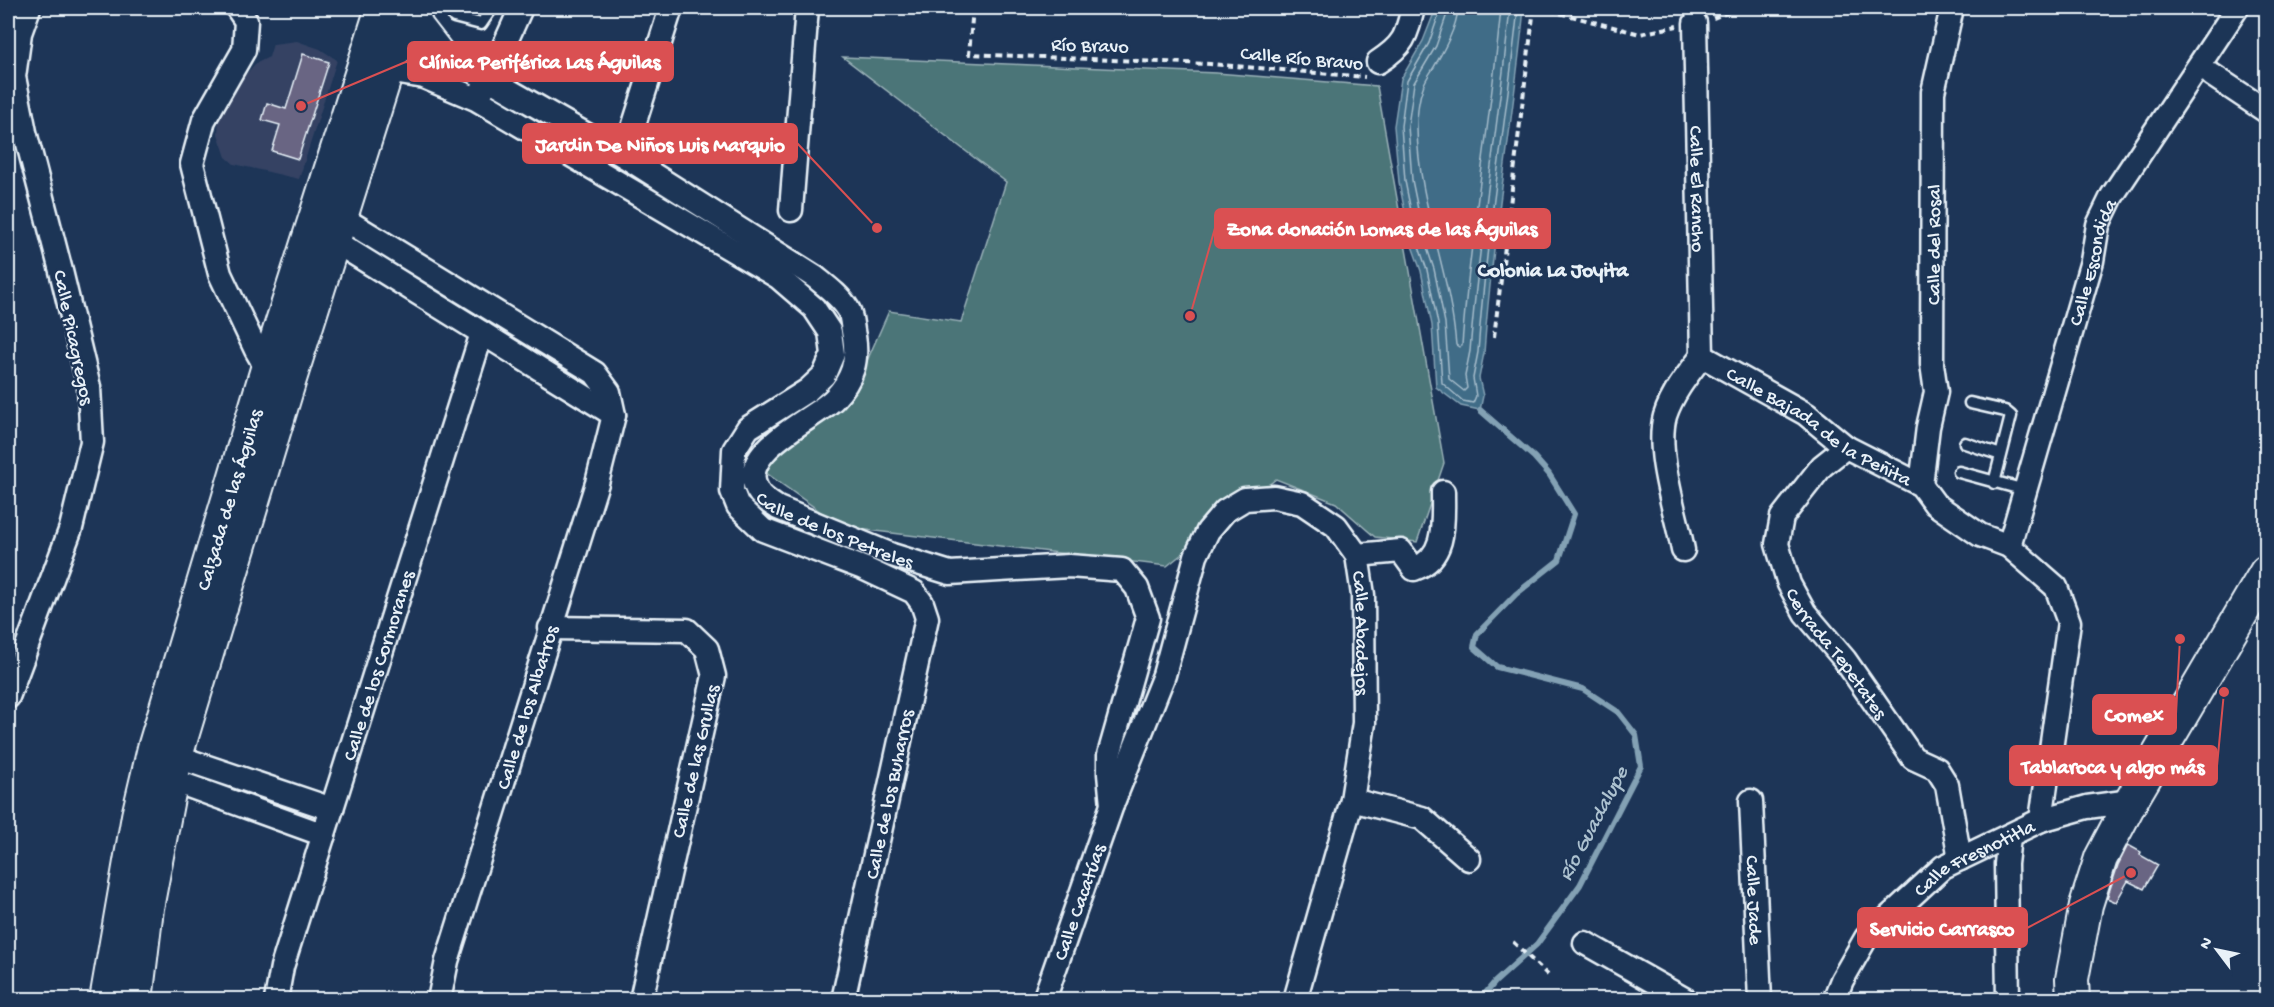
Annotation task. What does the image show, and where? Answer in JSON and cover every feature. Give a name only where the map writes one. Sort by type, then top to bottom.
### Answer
[{"type":"main road","name":"Calzada de las Águilas","points":[[278,374],[338,229],[379,56],[382,8]]},
{"type":"main road","name":"Calzada de las Águilas","points":[[106,999],[121,905],[278,374],[379,56],[407,8]]},
{"type":"main road","points":[[411,8],[417,27],[438,54]]},
{"type":"main road","points":[[2073,999],[2072,979],[2086,905],[2102,858],[2131,801],[2266,572]]},
{"type":"main road","name":"Calzada de las Águilas","points":[[136,999],[162,764]]},
{"type":"street","name":"Calle Picagregos","points":[[8,697],[71,528],[92,442],[89,387],[62,271],[25,132],[14,77],[20,33],[29,8]]},
{"type":"street","points":[[237,8],[246,21],[244,50],[204,120],[192,164],[220,274],[278,374]]},
{"type":"street","points":[[476,99],[489,79],[520,8]]},
{"type":"street","points":[[624,156],[671,8]]},
{"type":"street","points":[[791,210],[807,8]]},
{"type":"street","points":[[1378,62],[1395,51],[1407,34],[1413,8]]},
{"type":"street","name":"Calle del Rosal","points":[[1921,485],[1928,427],[1936,392],[1932,364],[1933,92],[1952,8]]},
{"type":"street","name":"Calle Escondida","points":[[2008,546],[2092,261],[2098,225],[2112,196],[2237,8]]},
{"type":"street","name":"Calle El Rancho","points":[[1695,23],[1702,356]]},
{"type":"street","name":"Calle de los Petreles","points":[[379,56],[438,54],[489,79],[624,156],[815,277],[828,287],[849,310],[857,355],[852,374],[834,399],[766,449],[755,466],[754,484],[761,496],[778,508],[892,555],[950,573],[1069,566],[1122,570],[1137,588],[1148,618],[1109,755],[1108,774],[1112,805]]},
{"type":"street","name":"Calle de los Petreles","points":[[379,56],[476,99],[778,277],[814,308],[830,332],[833,354],[824,375],[808,390],[748,428],[734,450],[732,491],[738,506],[763,530],[863,568],[914,592]]},
{"type":"street","points":[[2212,75],[2266,111]]},
{"type":"street","points":[[338,229],[482,333],[614,415]]},
{"type":"street","points":[[338,229],[596,373],[609,392],[614,415]]},
{"type":"street","name":"Calle de los Cormoranes","points":[[276,999],[282,967],[482,333]]},
{"type":"street","points":[[1683,550],[1662,447],[1665,416],[1680,386],[1702,356]]},
{"type":"street","name":"Calle Bajada de la Peñita","points":[[1702,356],[1806,414],[1846,447],[1921,485],[1935,504],[1980,535],[2008,546],[2056,587],[2069,622],[2041,820]]},
{"type":"street","name":"Calle de los Albatros","points":[[439,999],[447,961],[597,483],[614,415]]},
{"type":"street","name":"Cerrada Tepetates","points":[[1846,447],[1821,466],[1782,517],[1777,544],[1789,584],[1805,613],[1845,660],[1913,758],[1937,769],[1947,785],[1960,859]]},
{"type":"street","points":[[1357,555],[1401,551],[1414,569],[1426,565],[1440,545],[1443,492]]},
{"type":"street","name":"Calle Abadejos","points":[[1112,805],[1164,675],[1196,556],[1208,531],[1225,511],[1245,499],[1274,497],[1302,503],[1335,526],[1357,555],[1363,595],[1364,723],[1352,801],[1295,999]]},
{"type":"street","name":"Calle de los Buharros","points":[[843,999],[927,618],[922,603],[914,592]]},
{"type":"street","name":"Calle de las Grullas","points":[[550,628],[687,630],[707,649],[714,676],[641,999]]},
{"type":"street","points":[[162,764],[332,809]]},
{"type":"street","points":[[162,764],[324,835]]},
{"type":"street","points":[[1352,801],[1422,818],[1469,859]]},
{"type":"street","name":"Calle Jade","points":[[1751,801],[1760,999]]},
{"type":"street","name":"Calle Fresnotitla","points":[[1834,999],[1866,938],[1943,867],[2041,820],[2087,807],[2131,801]]},
{"type":"street","name":"Calle Cacatúas","points":[[1044,999],[1112,805]]},
{"type":"street","points":[[2008,999],[2006,864],[2009,837]]},
{"type":"street","points":[[1585,943],[1686,999]]},
{"type":"lane","points":[[457,8],[454,17],[481,24],[492,8]]},
{"type":"lane","points":[[1970,403],[2009,413],[2011,416],[1994,483]]},
{"type":"lane","points":[[1965,442],[2001,455]]},
{"type":"lane","points":[[1959,472],[2025,490]]},
{"type":"path","name":"Río Bravo","points":[[973,8],[969,54],[1210,64]]},
{"type":"path","points":[[1494,337],[1534,8]]},
{"type":"path","points":[[1540,8],[1640,34],[1695,23],[1740,8]]},
{"type":"path","name":"Calle Río Bravo","points":[[1210,64],[1374,78],[1378,62]]},
{"type":"path","points":[[1513,942],[1549,976]]},
{"type":"shaded area","points":[[297,41],[320,49],[337,60],[299,179],[234,164],[226,157],[218,134],[219,115],[236,85],[255,64],[269,57],[273,44]]},
{"type":"green space","points":[[843,57],[1216,73],[1377,86],[1444,463],[1417,542],[1375,537],[1336,503],[1276,479],[1167,566],[842,527],[755,465],[866,363],[889,311],[961,322],[1006,182]]},
{"type":"water","points":[[1436,8],[1524,8],[1492,266],[1484,353],[1479,378],[1483,396],[1480,410],[1461,406],[1436,387],[1432,325],[1421,271],[1411,243],[1399,182],[1394,126],[1401,79],[1423,41]]},
{"type":"building","points":[[303,54],[329,62],[298,159],[272,151],[280,125],[262,120],[267,103],[286,109]]},
{"type":"building","points":[[2128,845],[2158,865],[2144,889],[2128,881],[2116,902],[2107,898],[2118,865]]},
{"type":"waterway","name":"Río Guadalupe","points":[[1480,410],[1534,457],[1549,474],[1574,514],[1559,560],[1516,594],[1477,634],[1474,647],[1497,667],[1583,689],[1618,712],[1636,735],[1641,766],[1580,885],[1537,944],[1495,982],[1480,1000]]},
{"type":"place","name":"Clínica Periférica Las Águilas","points":[[301,106]]},
{"type":"place","name":"Jardin De Niños Luis Marquio","points":[[877,228]]},
{"type":"place","name":"Zona donación Lomas de las Águilas","points":[[1190,316]]},
{"type":"place","name":"Comex","points":[[2180,639]]},
{"type":"place","name":"Tablaroca y algo más","points":[[2224,692]]},
{"type":"place","name":"Servicio Carrasco","points":[[2131,873]]},
{"type":"district","name":"Colonia La Joyita","points":[[1553,269]]}]
